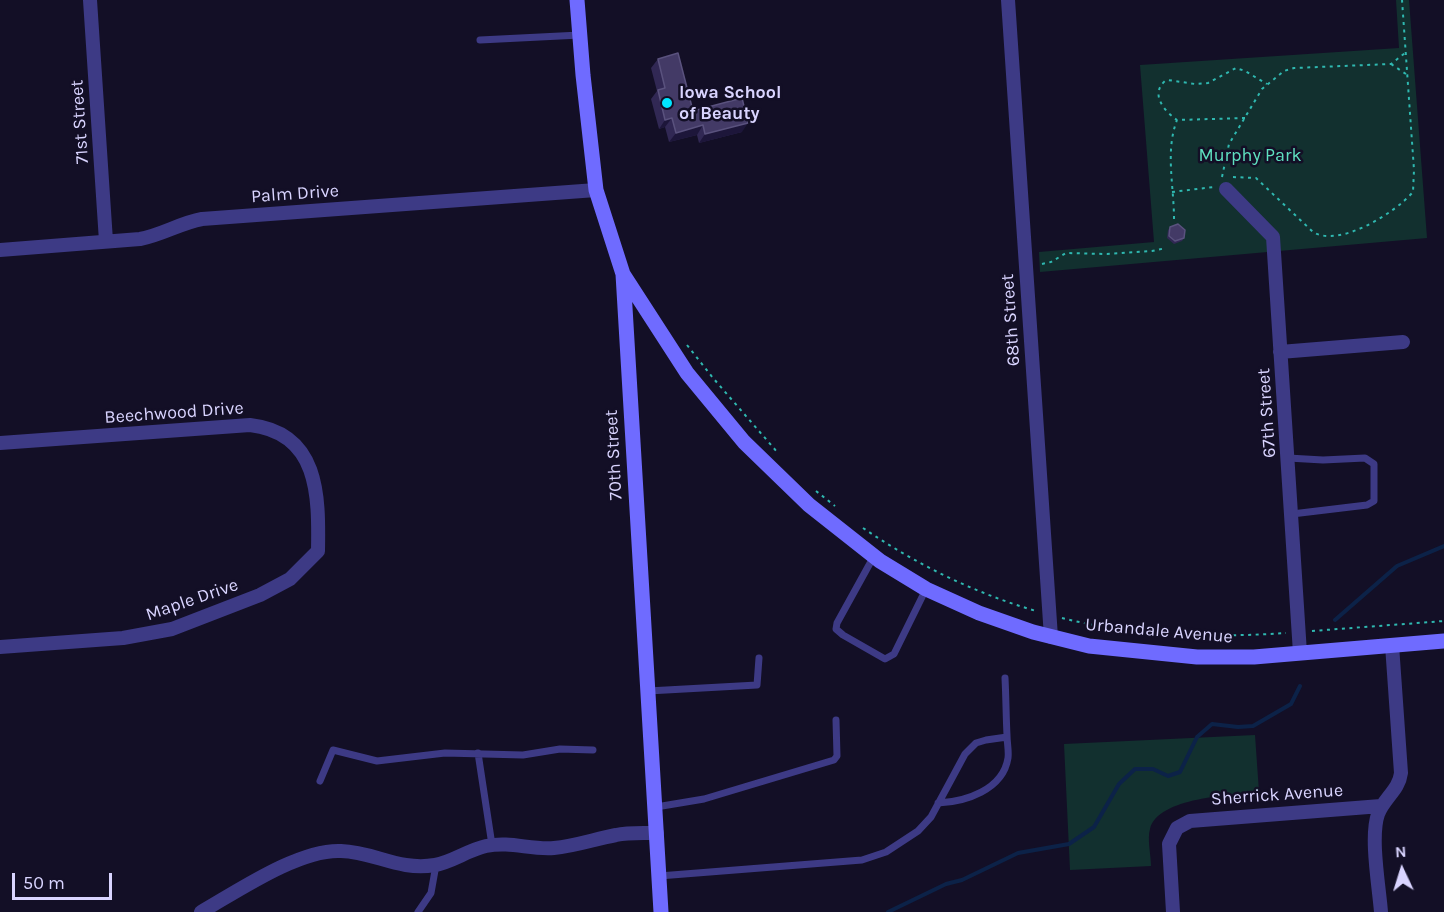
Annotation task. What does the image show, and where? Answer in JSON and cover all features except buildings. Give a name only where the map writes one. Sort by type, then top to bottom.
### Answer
[{"type":"street","name":"71st Street","points":[[90,0],[106,242]]},
{"type":"street","name":"70th Street","points":[[577,0],[596,190],[623,274],[661,912]]},
{"type":"street","name":"68th Street","points":[[1008,0],[1051,637]]},
{"type":"street","name":"67th Street","points":[[1224,188],[1272,237],[1300,653]]},
{"type":"street","name":"Palm Drive","points":[[0,250],[149,237],[202,219],[596,190]]},
{"type":"street","name":"Urbandale Avenue","points":[[623,274],[687,373],[744,442],[809,505],[874,556],[926,589],[979,613],[1051,637],[1089,646],[1197,657],[1254,657],[1444,641]]},
{"type":"street","points":[[1280,352],[1403,342]]},
{"type":"street","name":"Beechwood Drive","points":[[0,443],[250,425],[264,427],[293,441],[304,455],[315,480],[318,525]]},
{"type":"street","name":"Maple Drive","points":[[0,647],[123,639],[148,635],[249,599],[290,579],[318,551],[318,525]]},
{"type":"street","points":[[1381,912],[1376,823],[1382,806],[1397,786],[1401,773],[1392,645]]},
{"type":"street","name":"Sherrick Avenue","points":[[1173,912],[1168,852],[1172,836],[1177,828],[1190,821],[1382,806]]},
{"type":"street","points":[[201,912],[282,867],[318,852],[362,853],[406,865],[436,864],[484,846],[506,843],[551,848],[586,843],[616,835],[657,833]]},
{"type":"lane","points":[[480,40],[580,35]]},
{"type":"lane","points":[[1288,458],[1323,460],[1365,458],[1374,464],[1374,501],[1367,505],[1292,514]]},
{"type":"lane","points":[[874,556],[837,623],[836,628],[843,635],[885,659],[894,654],[926,589]]},
{"type":"lane","points":[[648,691],[757,685],[759,658]]},
{"type":"lane","points":[[938,803],[963,800],[974,796],[998,780],[1004,771],[1008,757],[1005,678]]},
{"type":"lane","points":[[656,807],[704,799],[834,760],[837,756],[836,720]]},
{"type":"lane","points":[[659,876],[862,860],[897,846],[918,831],[931,817],[965,754],[976,743],[1007,737]]},
{"type":"lane","points":[[320,781],[333,750],[377,761],[445,753],[523,755],[560,749],[592,750]]},
{"type":"lane","points":[[478,753],[492,845]]},
{"type":"lane","points":[[418,912],[431,893],[436,864]]},
{"type":"path","points":[[1402,0],[1414,170],[1413,192],[1373,222],[1343,234],[1324,237],[1313,232],[1256,178],[1222,178],[1226,151],[1262,89],[1289,69],[1391,64],[1407,74]]},
{"type":"path","points":[[1391,64],[1405,52]]},
{"type":"path","points":[[1245,118],[1177,120],[1166,111],[1160,101],[1158,91],[1165,81],[1208,83],[1232,69],[1240,68],[1268,84]]},
{"type":"path","points":[[1173,219],[1170,146],[1177,120]]},
{"type":"path","points":[[1172,192],[1224,188]]},
{"type":"path","points":[[1042,264],[1051,262],[1066,253],[1107,254],[1166,248]]},
{"type":"path","points":[[686,343],[779,454]]},
{"type":"path","points":[[810,486],[835,506]]},
{"type":"path","points":[[860,526],[898,552],[927,567],[1000,599],[1034,611]]},
{"type":"path","points":[[1057,616],[1101,625],[1173,633],[1245,635],[1290,633]]},
{"type":"path","points":[[1306,632],[1444,621]]},
{"type":"green space","name":"Murphy Park","points":[[1396,0],[1409,0],[1427,238],[1040,272],[1039,252],[1154,242],[1140,65],[1399,48]]},
{"type":"green space","points":[[1255,735],[1259,792],[1197,800],[1167,810],[1156,818],[1150,829],[1151,866],[1070,870],[1064,744]]},
{"type":"waterway","points":[[1335,620],[1397,566],[1444,546]]},
{"type":"waterway","points":[[888,912],[1018,853],[1069,844],[1094,827],[1119,784],[1135,769],[1153,769],[1168,776],[1180,772],[1197,737],[1212,724],[1253,726],[1291,704],[1300,686]]},
{"type":"place","name":"Iowa School of Beauty","points":[[667,103]]}]
